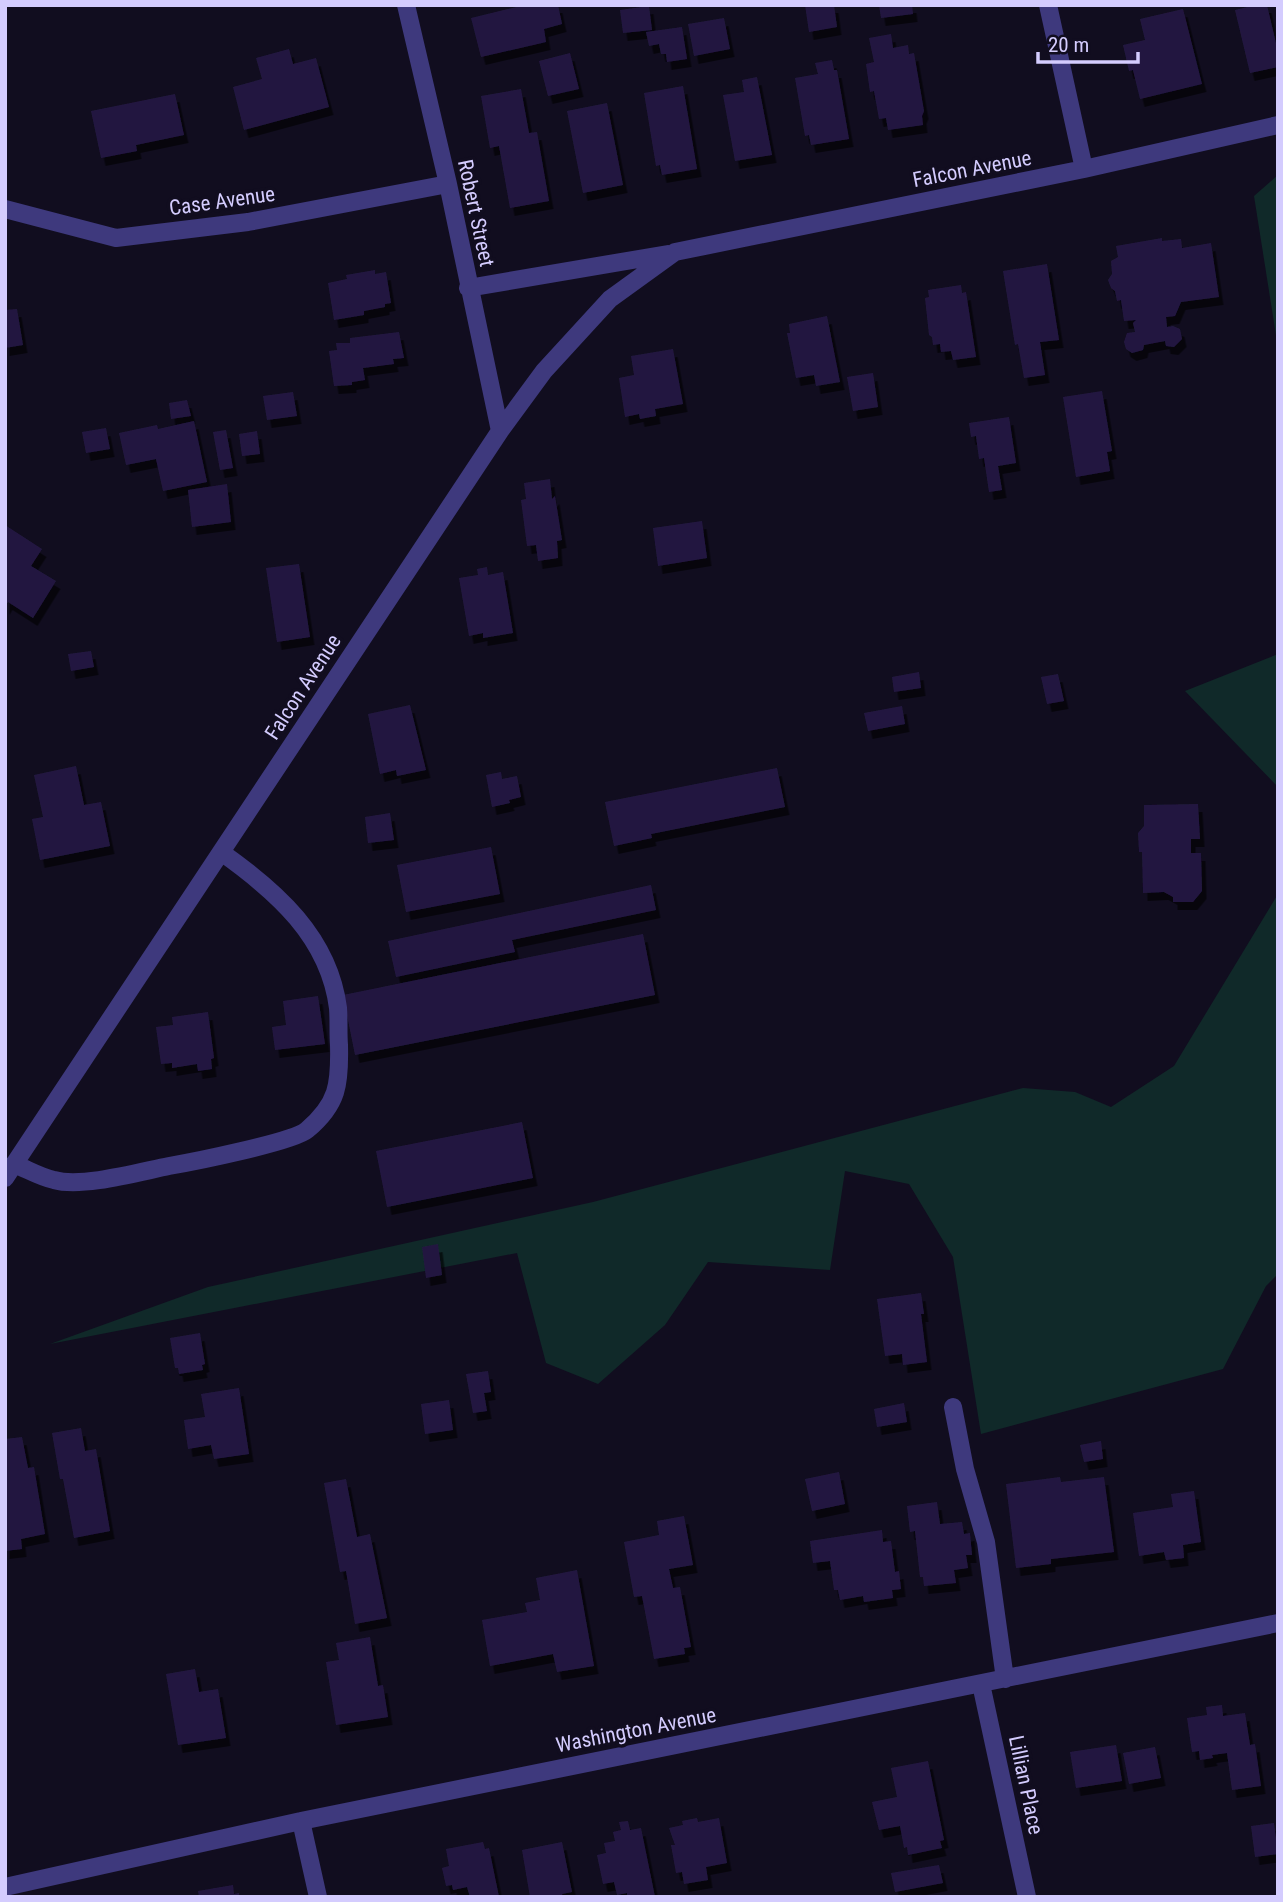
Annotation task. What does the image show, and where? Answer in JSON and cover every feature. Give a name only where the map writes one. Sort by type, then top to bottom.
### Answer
[{"type":"street","name":"Robert Street","points":[[406,5],[448,184],[500,430]]},
{"type":"street","points":[[1048,5],[1084,169]]},
{"type":"street","name":"Falcon Avenue","points":[[468,288],[675,252],[1084,169],[1278,125]]},
{"type":"street","name":"Case Avenue","points":[[5,209],[116,238],[248,222],[448,184]]},
{"type":"street","name":"Falcon Avenue","points":[[10,1171],[500,430],[544,371],[610,299],[675,252]]},
{"type":"street","points":[[10,1171],[55,1181],[82,1182],[179,1165],[305,1132],[326,1111],[336,1096],[340,1062],[338,1007],[330,975],[313,937],[262,881],[221,852]]},
{"type":"street","points":[[953,1407],[965,1469],[986,1542],[1005,1679]]},
{"type":"street","name":"Washington Avenue","points":[[5,1887],[301,1821],[1278,1623]]},
{"type":"street","name":"Lillian Place","points":[[981,1684],[1027,1897]]},
{"type":"street","points":[[301,1821],[318,1897]]},
{"type":"green space","points":[[1278,175],[1278,348],[1254,196]]},
{"type":"green space","points":[[1278,654],[1278,787],[1185,691]]},
{"type":"green space","points":[[1278,894],[1278,1274],[1266,1286],[1223,1369],[981,1434],[953,1257],[909,1184],[845,1171],[830,1270],[708,1262],[665,1325],[598,1384],[546,1363],[517,1253],[50,1344],[208,1287],[593,1202],[1023,1088],[1075,1092],[1111,1107],[1174,1066]]},
{"type":"building","points":[[525,5],[558,5],[562,24],[544,29],[546,42],[481,57],[471,18]]},
{"type":"building","points":[[805,5],[834,5],[837,27],[809,32]]},
{"type":"building","points":[[879,5],[912,5],[913,14],[881,18]]},
{"type":"building","points":[[1267,5],[1278,52],[1278,67],[1250,73],[1235,10]]},
{"type":"building","points":[[649,6],[652,30],[623,33],[620,10]]},
{"type":"building","points":[[1183,9],[1202,84],[1140,99],[1123,45],[1145,40],[1140,19]]},
{"type":"building","points":[[724,18],[730,49],[694,56],[688,24]]},
{"type":"building","points":[[682,27],[687,59],[667,62],[666,54],[661,54],[659,44],[649,46],[646,32]]},
{"type":"building","points":[[891,34],[893,48],[908,45],[909,54],[914,53],[924,111],[923,125],[888,130],[886,118],[879,119],[874,91],[870,92],[866,64],[874,62],[869,38]]},
{"type":"building","points":[[289,49],[293,64],[316,58],[329,107],[244,130],[233,87],[262,79],[256,58]]},
{"type":"building","points":[[570,53],[579,89],[548,96],[539,61]]},
{"type":"building","points":[[832,60],[834,70],[837,70],[849,139],[811,145],[809,135],[805,136],[795,78],[818,74],[815,63]]},
{"type":"building","points":[[757,77],[772,155],[735,161],[723,95],[744,92],[742,80]]},
{"type":"building","points":[[683,86],[697,169],[662,175],[660,165],[656,166],[644,93]]},
{"type":"building","points":[[521,89],[529,133],[537,132],[549,201],[510,208],[499,146],[490,148],[481,96]]},
{"type":"building","points":[[175,94],[184,135],[136,145],[137,151],[101,158],[91,111]]},
{"type":"building","points":[[607,103],[623,185],[583,193],[567,111]]},
{"type":"building","points":[[1162,238],[1162,241],[1181,239],[1182,248],[1211,243],[1219,297],[1181,302],[1175,316],[1166,317],[1167,327],[1180,329],[1182,339],[1174,347],[1166,346],[1165,341],[1144,345],[1143,350],[1132,353],[1126,349],[1124,342],[1127,333],[1135,332],[1133,323],[1136,320],[1124,321],[1121,300],[1117,301],[1115,291],[1108,280],[1112,274],[1111,261],[1118,257],[1116,246]]},
{"type":"building","points":[[1047,264],[1059,340],[1040,342],[1045,375],[1024,378],[1018,344],[1015,345],[1003,271]]},
{"type":"building","points":[[375,270],[375,274],[386,272],[391,303],[385,304],[385,307],[364,311],[364,315],[334,320],[328,283],[347,279],[346,275]]},
{"type":"building","points":[[961,285],[962,293],[966,292],[976,357],[953,360],[951,351],[941,352],[940,344],[933,345],[929,335],[925,298],[929,297],[928,290]]},
{"type":"building","points":[[17,309],[23,345],[5,348],[5,310]]},
{"type":"building","points":[[827,316],[840,382],[816,386],[814,375],[796,378],[787,333],[790,333],[789,324]]},
{"type":"building","points":[[399,332],[404,358],[393,359],[394,364],[363,368],[365,380],[352,382],[352,385],[334,386],[329,351],[337,350],[336,343],[350,343],[350,338]]},
{"type":"building","points":[[673,349],[683,404],[655,409],[656,416],[640,419],[639,414],[625,417],[619,378],[634,375],[631,356]]},
{"type":"building","points":[[873,373],[878,407],[853,411],[847,377]]},
{"type":"building","points":[[1102,391],[1112,451],[1107,452],[1110,471],[1076,477],[1063,397]]},
{"type":"building","points":[[293,392],[297,416],[267,420],[263,396]]},
{"type":"building","points":[[187,400],[191,416],[171,419],[169,403]]},
{"type":"building","points":[[1009,417],[1016,463],[998,466],[1002,490],[989,492],[984,458],[979,459],[976,436],[971,437],[969,423]]},
{"type":"building","points":[[194,421],[207,482],[163,491],[156,459],[126,465],[119,433],[157,425],[158,429]]},
{"type":"building","points":[[106,428],[110,449],[86,453],[82,432]]},
{"type":"building","points":[[226,430],[233,468],[220,470],[213,432]]},
{"type":"building","points":[[257,431],[260,454],[242,456],[239,434]]},
{"type":"building","points":[[550,479],[562,540],[557,541],[558,558],[538,561],[536,545],[527,546],[521,500],[526,499],[524,483]]},
{"type":"building","points":[[227,484],[231,522],[192,527],[188,490]]},
{"type":"building","points":[[702,521],[707,558],[658,566],[653,528]]},
{"type":"building","points":[[5,525],[42,549],[31,566],[56,581],[33,618],[8,602],[5,607]]},
{"type":"building","points":[[299,564],[310,637],[277,642],[266,568]]},
{"type":"building","points":[[487,567],[488,575],[503,572],[513,633],[483,638],[483,633],[469,636],[459,578],[478,575],[477,569]]},
{"type":"building","points":[[91,651],[94,667],[71,671],[68,654]]},
{"type":"building","points":[[919,672],[921,688],[894,692],[892,677]]},
{"type":"building","points":[[1058,674],[1064,701],[1047,704],[1041,677]]},
{"type":"building","points":[[410,705],[426,770],[397,776],[396,770],[380,774],[368,714]]},
{"type":"building","points":[[902,706],[905,724],[868,731],[864,713]]},
{"type":"building","points":[[76,766],[84,805],[101,802],[110,846],[40,860],[32,819],[43,817],[34,775]]},
{"type":"building","points":[[777,768],[785,807],[651,834],[652,838],[614,846],[605,802]]},
{"type":"building","points":[[501,772],[502,779],[517,776],[521,797],[492,807],[486,775]]},
{"type":"building","points":[[1198,804],[1200,839],[1191,839],[1191,853],[1201,853],[1202,891],[1193,902],[1173,902],[1173,897],[1164,892],[1143,893],[1142,852],[1139,852],[1138,833],[1144,826],[1144,805]]},
{"type":"building","points":[[390,813],[394,840],[368,843],[365,817]]},
{"type":"building","points":[[491,847],[500,894],[406,912],[397,865]]},
{"type":"building","points":[[651,885],[656,910],[512,940],[515,952],[396,977],[388,941]]},
{"type":"building","points":[[643,934],[655,995],[355,1055],[343,995]]},
{"type":"building","points":[[318,996],[325,1044],[275,1050],[272,1027],[286,1025],[283,1001]]},
{"type":"building","points":[[208,1012],[214,1058],[211,1059],[212,1069],[198,1071],[197,1064],[172,1068],[172,1063],[161,1064],[156,1027],[173,1025],[172,1017]]},
{"type":"building","points":[[522,1122],[533,1178],[387,1207],[376,1151]]},
{"type":"building","points":[[438,1244],[442,1275],[426,1278],[422,1247]]},
{"type":"building","points":[[921,1293],[927,1362],[903,1365],[902,1354],[885,1356],[877,1299]]},
{"type":"building","points":[[200,1333],[205,1364],[202,1365],[203,1370],[179,1374],[178,1368],[175,1368],[170,1338]]},
{"type":"building","points":[[488,1371],[491,1392],[484,1393],[487,1411],[473,1413],[466,1374]]},
{"type":"building","points":[[239,1388],[249,1454],[214,1459],[211,1445],[188,1449],[184,1420],[205,1417],[201,1394]]},
{"type":"building","points":[[449,1400],[453,1430],[425,1434],[421,1404]]},
{"type":"building","points":[[904,1403],[907,1422],[877,1427],[874,1409]]},
{"type":"building","points":[[81,1428],[85,1451],[96,1449],[110,1531],[74,1538],[52,1433]]},
{"type":"building","points":[[22,1437],[28,1468],[34,1467],[45,1534],[21,1539],[22,1549],[5,1551],[5,1439]]},
{"type":"building","points":[[1101,1441],[1103,1459],[1084,1462],[1080,1445]]},
{"type":"building","points":[[839,1472],[845,1504],[812,1511],[805,1479]]},
{"type":"building","points":[[1060,1477],[1061,1482],[1104,1477],[1114,1552],[1051,1559],[1051,1564],[1016,1568],[1006,1484]]},
{"type":"building","points":[[346,1479],[357,1537],[370,1534],[387,1618],[355,1624],[346,1571],[340,1572],[324,1483]]},
{"type":"building","points":[[1194,1491],[1201,1542],[1183,1545],[1184,1558],[1166,1560],[1164,1552],[1139,1556],[1133,1513],[1173,1507],[1171,1494]]},
{"type":"building","points":[[937,1502],[940,1524],[962,1522],[964,1534],[970,1533],[972,1555],[966,1555],[968,1568],[954,1570],[956,1583],[924,1586],[923,1577],[920,1577],[915,1531],[910,1532],[907,1506]]},
{"type":"building","points":[[684,1516],[693,1565],[669,1569],[673,1588],[680,1587],[691,1647],[684,1648],[685,1654],[654,1659],[642,1596],[634,1597],[624,1542],[659,1535],[657,1521]]},
{"type":"building","points":[[882,1530],[883,1542],[891,1541],[895,1572],[899,1571],[901,1589],[892,1590],[893,1598],[864,1602],[863,1596],[840,1600],[838,1590],[834,1590],[830,1561],[813,1563],[810,1541]]},
{"type":"building","points":[[577,1570],[594,1666],[557,1672],[553,1654],[490,1666],[482,1620],[527,1612],[525,1603],[540,1600],[536,1578]]},
{"type":"building","points":[[370,1637],[378,1686],[383,1685],[388,1717],[336,1725],[326,1662],[339,1660],[336,1643]]},
{"type":"building","points":[[195,1669],[199,1692],[218,1689],[226,1738],[178,1745],[166,1674]]},
{"type":"building","points":[[1222,1705],[1223,1716],[1245,1713],[1250,1745],[1255,1744],[1261,1786],[1232,1790],[1227,1753],[1200,1760],[1199,1751],[1192,1752],[1187,1718],[1207,1715],[1206,1707]]},
{"type":"building","points":[[1116,1745],[1122,1781],[1076,1788],[1070,1752]]},
{"type":"building","points":[[1155,1747],[1161,1778],[1129,1784],[1123,1753]]},
{"type":"building","points":[[928,1761],[944,1840],[940,1841],[942,1848],[908,1855],[900,1826],[879,1830],[872,1802],[897,1797],[891,1768]]},
{"type":"building","points":[[697,1818],[698,1822],[719,1818],[727,1863],[706,1867],[708,1880],[684,1884],[682,1872],[676,1873],[671,1845],[675,1845],[669,1828],[683,1825],[682,1821]]},
{"type":"building","points":[[628,1821],[630,1830],[641,1828],[655,1897],[627,1897],[627,1893],[617,1895],[614,1882],[603,1884],[597,1855],[606,1853],[604,1843],[615,1841],[613,1832],[621,1830],[619,1822]]},
{"type":"building","points":[[1274,1823],[1278,1854],[1255,1857],[1251,1826]]},
{"type":"building","points":[[483,1842],[485,1849],[489,1848],[499,1897],[470,1897],[467,1887],[453,1890],[452,1885],[446,1886],[442,1868],[449,1866],[446,1849]]},
{"type":"building","points":[[562,1842],[572,1892],[562,1894],[563,1897],[530,1897],[522,1850]]},
{"type":"building","points":[[939,1865],[943,1883],[895,1892],[891,1873]]},
{"type":"building","points":[[233,1885],[234,1894],[239,1893],[239,1897],[199,1897],[198,1891]]}]
